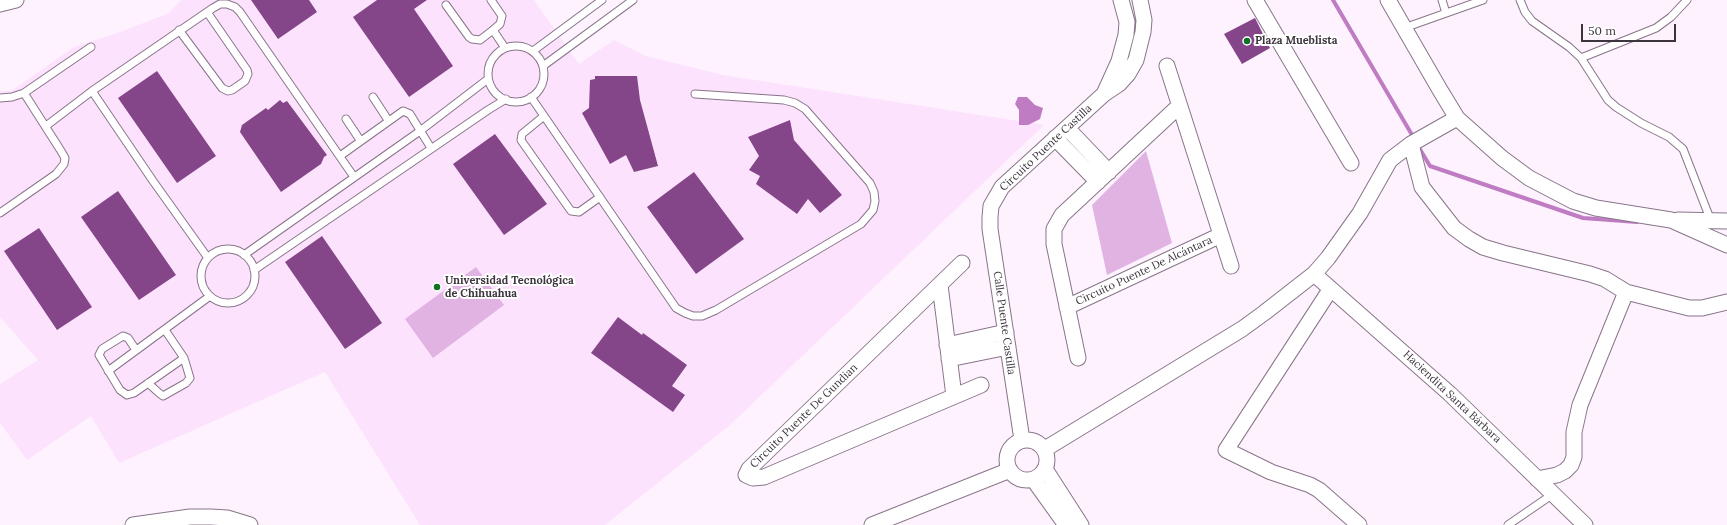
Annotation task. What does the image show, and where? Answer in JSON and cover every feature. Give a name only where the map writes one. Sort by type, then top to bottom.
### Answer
[{"type":"street","points":[[0,4],[16,0]]},
{"type":"street","name":"Circuito Puente Castilla","points":[[1104,94],[1119,61],[1126,35],[1127,22],[1121,0]]},
{"type":"street","name":"Circuito Puente Castilla","points":[[991,206],[1002,187],[1104,94],[1119,84],[1128,74],[1136,60],[1144,32],[1144,20],[1140,0]]},
{"type":"street","points":[[1255,0],[1351,163]]},
{"type":"street","points":[[1388,0],[1458,118],[1502,158],[1529,178],[1573,201],[1596,208],[1671,220],[1727,221]]},
{"type":"street","name":"Circuito Puente De Alcántara","points":[[1167,66],[1231,266]]},
{"type":"street","name":"Circuito Puente De Alcántara","points":[[1078,358],[1054,244],[1054,229],[1062,215],[1179,106]]},
{"type":"street","points":[[1045,449],[1242,329],[1314,274],[1328,258],[1360,213],[1390,160],[1411,144],[1458,118]]},
{"type":"street","points":[[1067,128],[1104,177]]},
{"type":"street","points":[[1055,138],[1104,177]]},
{"type":"street","points":[[1411,144],[1422,187],[1454,228],[1483,247],[1590,274],[1605,279],[1626,292],[1688,308],[1702,308],[1727,302]]},
{"type":"street","name":"Calle Puente Castilla","points":[[991,206],[990,229],[1022,440]]},
{"type":"street","points":[[1671,220],[1727,245]]},
{"type":"street","name":"Circuito Puente De Alcántara","points":[[1067,307],[1221,235]]},
{"type":"street","name":"Circuito Puente De Gundian","points":[[962,263],[749,469],[746,475],[753,478],[764,476],[981,385]]},
{"type":"street","name":"Haciendita Santa Bárbara","points":[[1314,274],[1330,290],[1450,394],[1585,525]]},
{"type":"street","points":[[940,285],[954,396]]},
{"type":"street","points":[[1330,290],[1226,450],[1271,472],[1310,484],[1359,525]]},
{"type":"street","points":[[1537,479],[1557,475],[1565,471],[1571,465],[1574,457],[1575,426],[1580,405],[1626,292]]},
{"type":"street","points":[[948,352],[1006,332]]},
{"type":"street","points":[[948,352],[1008,347]]},
{"type":"street","points":[[1022,440],[1032,440],[1045,449],[1048,459],[1042,474],[1033,479],[1023,479],[1018,477],[1010,470],[1007,460],[1010,450],[1022,440]]},
{"type":"street","points":[[1045,469],[1081,525]]},
{"type":"street","points":[[872,525],[1010,470]]},
{"type":"street","points":[[1033,479],[1066,525]]},
{"type":"street","points":[[133,525],[160,520],[204,517],[227,518],[250,525]]},
{"type":"lane","points":[[446,6],[469,37],[480,40],[500,24],[502,16],[491,0]]},
{"type":"lane","points":[[533,51],[602,0]]},
{"type":"lane","points":[[543,66],[633,0]]},
{"type":"lane","points":[[1442,0],[1446,13]]},
{"type":"lane","points":[[1404,28],[1483,0]]},
{"type":"lane","points":[[1520,0],[1525,12],[1532,20],[1569,46],[1581,58],[1608,100],[1641,123],[1669,137],[1683,148],[1711,221]]},
{"type":"lane","points":[[1581,58],[1656,28],[1671,17],[1687,0]]},
{"type":"lane","points":[[46,126],[92,91],[179,30],[220,4],[227,4],[235,7],[240,12],[354,177]]},
{"type":"lane","points":[[179,30],[222,88],[228,91],[232,90],[245,82],[248,74],[247,70],[207,12]]},
{"type":"lane","points":[[494,30],[505,48]]},
{"type":"lane","points":[[514,46],[524,47],[533,51],[543,66],[544,74],[538,91],[531,97],[519,101],[506,99],[495,92],[488,79],[488,70],[491,60],[497,53],[505,48],[514,46]]},
{"type":"lane","points":[[0,98],[12,97],[24,93],[91,47]]},
{"type":"lane","points":[[244,255],[420,131],[488,79]]},
{"type":"lane","points":[[92,91],[153,181],[208,258]]},
{"type":"lane","points":[[0,213],[61,170],[64,164],[65,158],[24,93]]},
{"type":"lane","points":[[531,97],[676,308],[693,316],[702,316],[716,310],[861,224],[873,210],[875,201],[874,192],[870,183],[805,109],[784,100],[695,94]]},
{"type":"lane","points":[[373,97],[388,120]]},
{"type":"lane","points":[[254,270],[431,148],[506,99]]},
{"type":"lane","points":[[340,156],[388,120],[400,112],[405,111],[410,114],[431,148]]},
{"type":"lane","points":[[544,116],[522,134],[521,140],[571,211],[579,212],[600,197]]},
{"type":"lane","points":[[346,119],[360,140]]},
{"type":"lane","points":[[221,249],[237,251],[244,255],[254,270],[253,285],[244,297],[230,302],[216,300],[210,296],[204,289],[201,277],[203,264],[208,258],[221,249]]},
{"type":"lane","points":[[108,371],[210,296]]},
{"type":"lane","points":[[148,383],[164,396],[186,383],[190,378],[184,358],[165,330]]},
{"type":"lane","points":[[136,350],[128,338],[123,336],[102,349],[100,352],[100,358],[120,390],[126,395],[134,393],[184,358]]},
{"type":"lane","points":[[1508,525],[1553,494]]},
{"type":"shaded area","name":"Universidad Tecnológica de Chihuahua","points":[[181,0],[534,0],[579,64],[614,40],[646,56],[723,75],[1044,125],[729,426],[605,525],[420,525],[325,372],[119,463],[91,416],[27,460],[0,423],[0,384],[38,360],[0,317],[0,91],[11,91],[74,47],[123,31],[169,13]]},
{"type":"shaded area","points":[[1018,97],[1027,97],[1035,105],[1043,108],[1040,119],[1028,125],[1019,125],[1019,110],[1015,104]]},
{"type":"shaded area","points":[[1146,151],[1172,243],[1107,275],[1092,205]]},
{"type":"shaded area","points":[[476,267],[504,305],[433,358],[405,319]]},
{"type":"building","points":[[251,0],[309,0],[317,12],[278,39]]},
{"type":"building","points":[[377,0],[427,0],[414,9],[453,66],[409,97],[353,17]]},
{"type":"building","name":"Plaza Mueblista","points":[[1255,18],[1270,48],[1242,64],[1224,34]]},
{"type":"building","points":[[157,71],[216,156],[177,183],[118,98]]},
{"type":"building","points":[[595,76],[637,76],[640,100],[658,166],[634,172],[626,155],[610,164],[582,113],[589,108],[590,80],[595,79]]},
{"type":"building","points":[[280,100],[283,103],[287,101],[327,155],[324,157],[321,164],[281,192],[240,132],[242,125],[266,108],[268,110]]},
{"type":"building","points":[[790,120],[794,140],[842,195],[820,213],[808,199],[797,214],[756,184],[760,176],[749,170],[759,156],[748,137]]},
{"type":"building","points":[[495,134],[547,204],[504,235],[453,164]]},
{"type":"building","points":[[694,172],[744,239],[696,274],[647,207]]},
{"type":"building","points":[[118,191],[176,275],[139,300],[81,217]]},
{"type":"building","points":[[39,228],[92,307],[57,330],[4,251]]},
{"type":"building","points":[[322,236],[382,323],[345,349],[285,262]]},
{"type":"building","points":[[618,317],[687,365],[672,386],[685,395],[673,412],[591,353]]},
{"type":"waterway","points":[[1333,0],[1415,140]]},
{"type":"waterway","points":[[1418,146],[1430,166],[1583,218],[1637,222]]},
{"type":"place","name":"Plaza Mueblista","points":[[1247,41]]},
{"type":"place","name":"Universidad Tecnológica de Chihuahua","points":[[437,287]]}]
